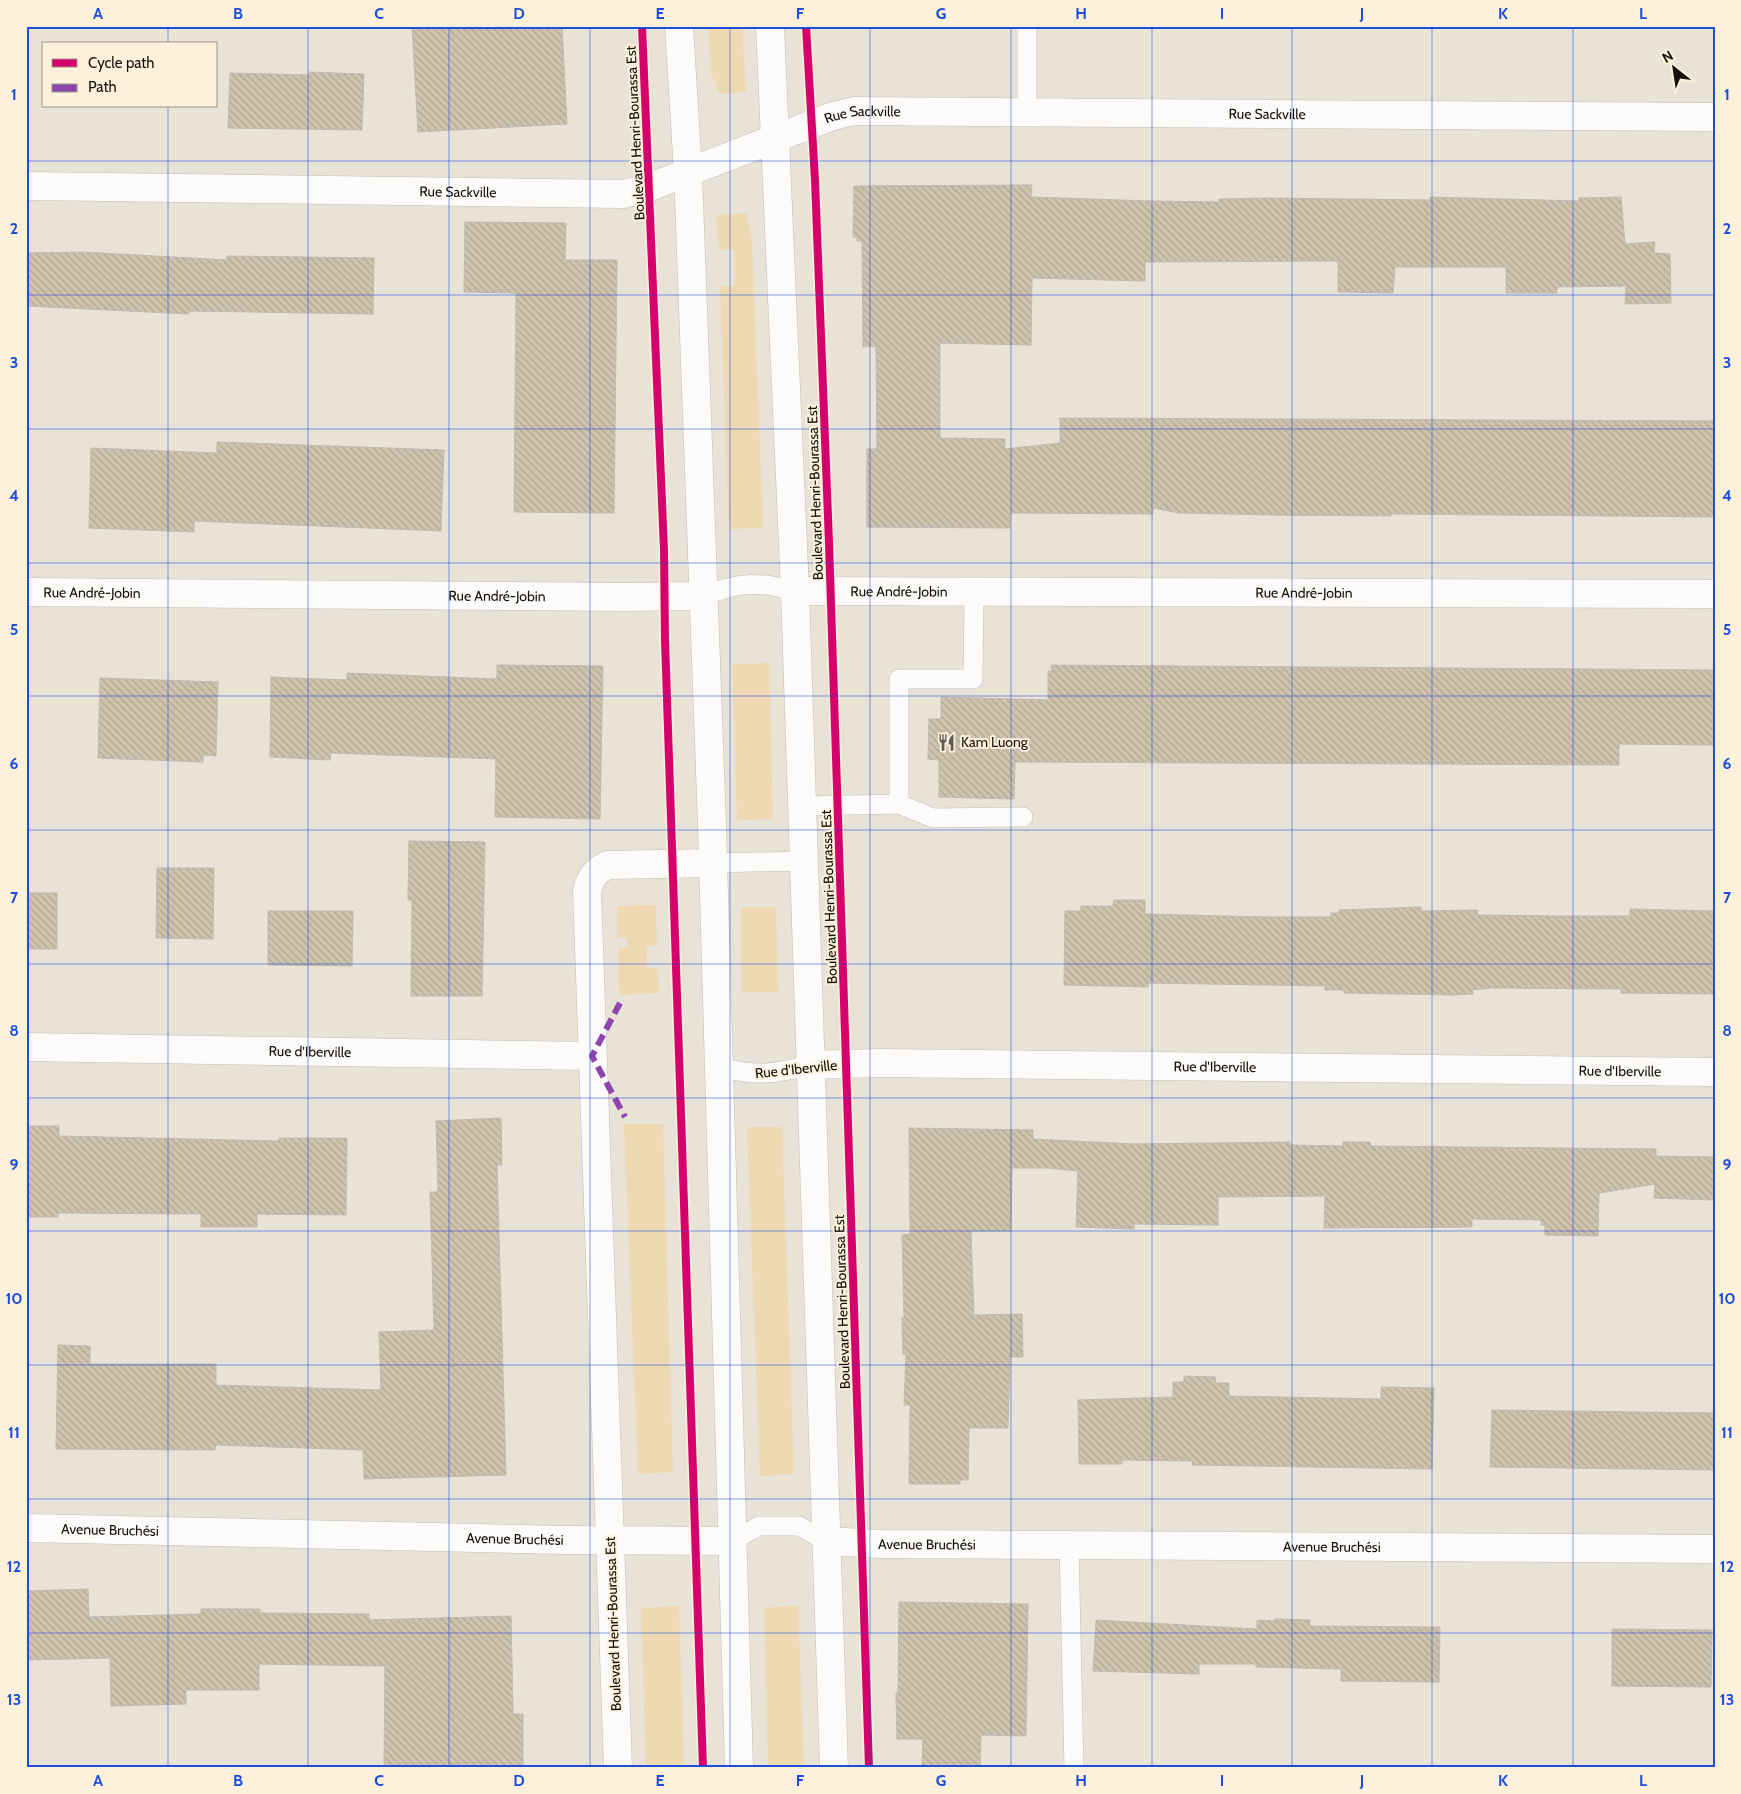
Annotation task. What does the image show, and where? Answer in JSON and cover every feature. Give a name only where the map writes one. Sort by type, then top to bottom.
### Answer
[{"type":"street","points":[[679,26],[688,172],[704,596],[739,1768]]},
{"type":"street","name":"Boulevard Henri-Bourassa Est","points":[[770,26],[795,591],[809,1065],[834,1768]]},
{"type":"street","name":"Rue Sackville","points":[[26,186],[624,194],[640,190],[833,116],[854,111],[1715,117]]},
{"type":"street","name":"Rue André-Jobin","points":[[795,591],[1715,594]]},
{"type":"street","name":"Rue André-Jobin","points":[[26,592],[624,598],[704,596]]},
{"type":"street","name":"Boulevard Henri-Bourassa Est","points":[[618,1768],[587,891],[591,878],[601,868],[615,864],[712,863]]},
{"type":"street","name":"Rue d'Iberville","points":[[26,1047],[592,1056]]},
{"type":"street","name":"Rue d'Iberville","points":[[809,1065],[880,1063],[1715,1072]]},
{"type":"street","name":"Avenue Bruchési","points":[[26,1528],[610,1541],[732,1541]]},
{"type":"street","name":"Avenue Bruchési","points":[[826,1541],[881,1544],[1715,1549]]},
{"type":"lane","points":[[1027,26],[1027,112]]},
{"type":"lane","name":"Rue André-Jobin","points":[[704,596],[730,586],[767,584],[795,591]]},
{"type":"lane","points":[[899,804],[899,679],[973,679],[974,591]]},
{"type":"lane","points":[[801,806],[899,804],[933,818],[1023,817]]},
{"type":"lane","name":"Boulevard Henri-Bourassa Est","points":[[712,863],[803,862]]},
{"type":"lane","name":"Rue d'Iberville","points":[[718,1067],[748,1074],[779,1073],[809,1065]]},
{"type":"lane","name":"Avenue Bruchési","points":[[732,1541],[758,1526],[798,1526],[826,1541]]},
{"type":"lane","points":[[1069,1545],[1074,1768]]},
{"type":"shaded area","points":[[708,26],[742,26],[746,92],[719,94],[711,72]]},
{"type":"shaded area","points":[[746,213],[752,240],[763,528],[729,529],[720,287],[735,285],[734,250],[719,250],[716,215]]},
{"type":"shaded area","points":[[769,663],[773,819],[737,820],[732,664]]},
{"type":"shaded area","points":[[656,905],[657,946],[647,946],[647,968],[657,968],[659,993],[619,995],[618,948],[627,948],[627,938],[618,937],[617,906]]},
{"type":"shaded area","points":[[741,907],[776,907],[778,992],[742,992]]},
{"type":"shaded area","points":[[624,1124],[663,1124],[673,1472],[638,1474]]},
{"type":"shaded area","points":[[747,1127],[782,1127],[794,1474],[760,1476]]},
{"type":"shaded area","points":[[798,1605],[804,1768],[768,1768],[764,1608]]},
{"type":"shaded area","points":[[679,1606],[684,1768],[646,1768],[641,1608]]},
{"type":"building","points":[[412,26],[562,26],[567,124],[418,132]]},
{"type":"building","points":[[309,72],[364,74],[362,130],[228,128],[230,73],[309,75]]},
{"type":"building","points":[[1032,185],[1031,197],[1151,201],[1219,202],[1219,199],[1266,198],[1430,200],[1430,197],[1579,201],[1579,198],[1621,197],[1625,244],[1655,242],[1654,253],[1670,254],[1671,303],[1625,304],[1626,286],[1557,287],[1557,293],[1506,293],[1506,267],[1395,267],[1393,293],[1338,292],[1338,261],[1145,262],[1145,281],[1032,278],[1031,345],[940,343],[940,438],[1005,439],[1005,449],[1060,443],[1060,418],[1715,421],[1715,517],[1391,514],[1391,516],[1272,515],[1179,513],[1153,508],[1153,514],[1010,513],[1010,528],[867,527],[867,449],[877,449],[876,346],[863,347],[862,241],[857,241],[857,237],[853,237],[854,186]]},
{"type":"building","points":[[465,222],[566,223],[565,260],[617,260],[614,513],[514,512],[516,293],[464,292]]},
{"type":"building","points":[[83,252],[227,260],[227,256],[374,258],[373,314],[189,311],[189,314],[26,306],[26,253]]},
{"type":"building","points":[[217,442],[444,450],[441,531],[194,521],[194,532],[89,528],[91,448],[217,453]]},
{"type":"building","points":[[497,665],[603,666],[600,819],[495,817],[496,759],[331,753],[330,760],[270,757],[271,677],[347,680],[347,673],[497,679]]},
{"type":"building","points":[[1051,665],[1715,670],[1715,745],[1619,744],[1619,765],[1015,762],[1014,799],[939,797],[939,760],[928,759],[929,719],[941,719],[941,697],[1048,700],[1048,671],[1052,671]]},
{"type":"building","points":[[100,678],[218,682],[216,756],[203,755],[203,762],[98,758]]},
{"type":"building","points":[[409,841],[485,842],[482,996],[411,996],[412,900],[408,900]]},
{"type":"building","points":[[157,868],[214,868],[213,939],[156,938]]},
{"type":"building","points":[[26,893],[57,893],[57,949],[26,949]]},
{"type":"building","points":[[1114,900],[1145,900],[1145,914],[1267,917],[1331,917],[1331,913],[1339,913],[1339,910],[1421,907],[1421,911],[1478,910],[1477,915],[1630,916],[1630,909],[1715,911],[1715,994],[1621,993],[1621,989],[1490,988],[1472,990],[1473,994],[1452,995],[1344,993],[1344,990],[1325,990],[1325,986],[1148,983],[1148,987],[1064,985],[1065,911],[1081,911],[1081,906],[1113,906]]},
{"type":"building","points":[[268,911],[353,911],[352,966],[268,965]]},
{"type":"building","points":[[501,1118],[502,1165],[497,1165],[506,1475],[364,1479],[363,1450],[216,1445],[215,1450],[56,1449],[58,1345],[90,1346],[90,1364],[216,1364],[216,1385],[381,1390],[379,1332],[434,1330],[430,1192],[438,1192],[436,1121]]},
{"type":"building","points":[[26,1126],[59,1126],[59,1136],[279,1141],[279,1138],[347,1138],[346,1215],[257,1214],[257,1227],[201,1227],[201,1214],[58,1213],[58,1217],[26,1217]]},
{"type":"building","points":[[909,1128],[1033,1130],[1033,1139],[1134,1144],[1290,1142],[1290,1145],[1343,1146],[1343,1142],[1370,1142],[1371,1146],[1656,1149],[1656,1156],[1715,1157],[1715,1200],[1654,1198],[1655,1184],[1599,1193],[1598,1236],[1545,1235],[1545,1225],[1541,1225],[1541,1220],[1472,1219],[1472,1227],[1324,1228],[1325,1196],[1218,1197],[1218,1225],[1134,1224],[1134,1229],[1076,1227],[1078,1171],[1047,1168],[1012,1168],[1011,1231],[971,1231],[974,1315],[1022,1314],[1023,1357],[1010,1357],[1008,1428],[969,1428],[968,1480],[960,1480],[960,1484],[909,1484],[910,1405],[904,1405],[906,1354],[903,1354],[902,1235],[910,1234]]},
{"type":"building","points":[[1184,1376],[1215,1377],[1216,1383],[1229,1383],[1229,1396],[1381,1399],[1381,1387],[1434,1388],[1432,1469],[1192,1465],[1193,1461],[1122,1460],[1122,1464],[1079,1464],[1078,1400],[1173,1397],[1173,1382],[1184,1382]]},
{"type":"building","points":[[1492,1410],[1715,1413],[1715,1470],[1490,1467]]},
{"type":"building","points":[[88,1589],[89,1617],[201,1614],[201,1609],[260,1609],[260,1613],[369,1614],[369,1620],[511,1616],[513,1714],[523,1714],[523,1768],[384,1768],[385,1666],[259,1664],[259,1690],[186,1690],[186,1704],[111,1706],[110,1658],[26,1660],[26,1591]]},
{"type":"building","points":[[899,1602],[1028,1604],[1026,1736],[981,1735],[980,1768],[922,1768],[923,1739],[897,1739],[896,1693],[898,1693]]},
{"type":"building","points":[[1275,1619],[1310,1620],[1310,1626],[1440,1627],[1439,1682],[1341,1681],[1341,1669],[1256,1667],[1256,1664],[1199,1664],[1199,1674],[1093,1671],[1096,1620],[1257,1629],[1257,1620],[1275,1621]]},
{"type":"building","points":[[1612,1629],[1712,1630],[1711,1687],[1612,1686]]},
{"type":"marked path","points":[[620,1003],[592,1056],[625,1117]]},
{"type":"cycle path","points":[[642,26],[664,550],[665,640],[703,1768]]},
{"type":"cycle path","points":[[806,26],[815,180],[829,543],[869,1768]]},
{"type":"place","name":"Kam Luong","points":[[947,742]]}]
